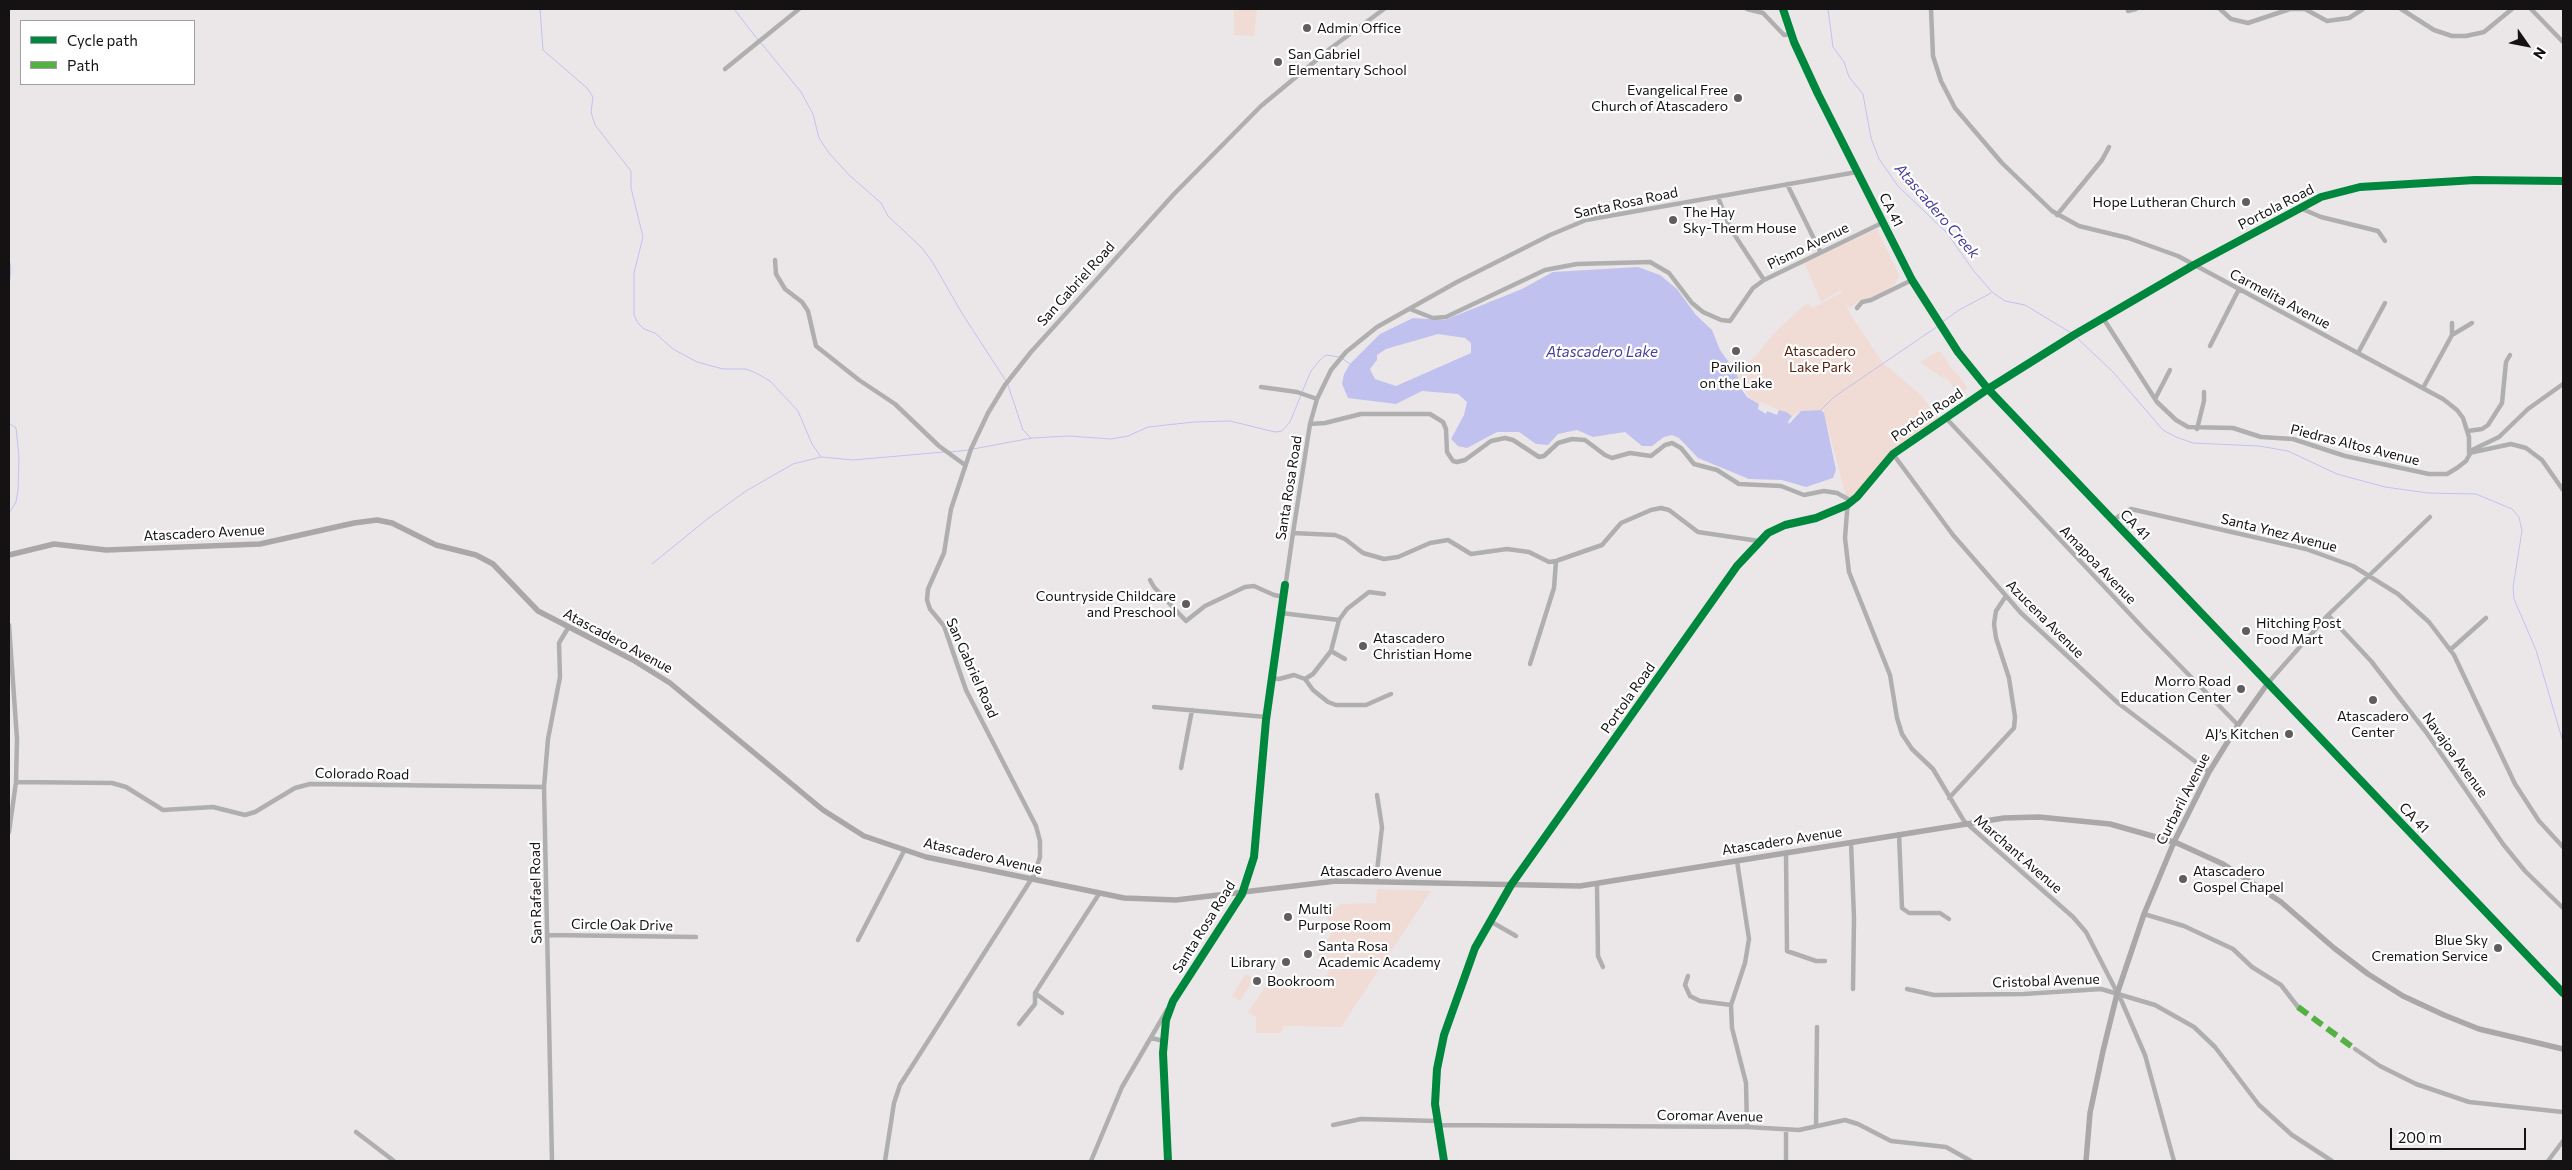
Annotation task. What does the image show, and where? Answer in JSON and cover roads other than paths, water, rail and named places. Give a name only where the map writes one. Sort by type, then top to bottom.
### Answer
[{"type":"main road","name":"CA 41","points":[[1783,9],[1792,34],[1857,172],[1912,280],[1958,352],[1988,389],[2563,993]]},
{"type":"main road","name":"Atascadero Avenue","points":[[9,556],[54,544],[106,550],[260,544],[354,523],[377,520],[392,523],[436,545],[469,553],[488,561],[503,573],[532,607],[568,628],[633,660],[670,682],[823,810],[848,828],[880,843],[904,851],[1099,894],[1150,900],[1242,894],[1322,882],[1376,880],[1563,887],[1597,885],[1967,824],[2030,817],[2110,824],[2174,842],[2223,864],[2280,902],[2368,974],[2404,996],[2444,1016],[2479,1029],[2563,1049]]},
{"type":"main road","name":"Curbaril Avenue","points":[[2086,1161],[2093,1095],[2117,994],[2144,914],[2174,842],[2209,772],[2238,724],[2268,683]]},
{"type":"street","points":[[725,70],[799,9]]},
{"type":"street","name":"San Gabriel Road","points":[[885,1161],[894,1103],[900,1085],[1038,867],[1040,857],[1040,841],[1036,826],[966,690],[944,626],[930,609],[927,600],[928,589],[944,553],[951,509],[965,465],[988,413],[1005,385],[1031,352],[1134,237],[1212,154],[1258,109],[1350,32],[1384,9]]},
{"type":"street","points":[[1747,9],[1763,13],[1784,35],[1792,34]]},
{"type":"street","name":"Carmelita Avenue","points":[[1931,9],[1933,56],[1955,108],[2002,163],[2044,205],[2057,215],[2089,229],[2153,246],[2194,265],[2423,388],[2457,410],[2468,431],[2469,453]]},
{"type":"street","points":[[2128,10],[2136,9]]},
{"type":"street","points":[[2220,9],[2231,19],[2248,23],[2290,9],[2305,9],[2327,21],[2349,18],[2363,9]]},
{"type":"street","points":[[2401,9],[2434,30],[2452,36],[2466,36],[2484,32],[2512,9]]},
{"type":"street","points":[[2530,9],[2563,42]]},
{"type":"street","points":[[2057,215],[2102,160],[2109,147]]},
{"type":"street","name":"Santa Rosa Road","points":[[1168,1161],[1164,1041],[1166,1020],[1173,1001],[1242,894],[1254,857],[1266,717],[1310,424],[1317,399],[1331,370],[1346,352],[1377,327],[1457,282],[1550,235],[1586,220],[1857,172]]},
{"type":"street","name":"Portola Road","points":[[1444,1161],[1437,1123],[1436,1086],[1444,1034],[1471,956],[1511,885],[1737,566],[1759,541],[1776,529],[1824,515],[1847,505],[1857,497],[1893,454],[1988,389],[2103,318],[2194,265],[2329,194],[2355,188],[2475,180],[2563,181]]},
{"type":"street","points":[[1787,184],[1820,251]]},
{"type":"street","points":[[1718,197],[1730,228],[1764,280]]},
{"type":"street","points":[[2300,208],[2321,217],[2378,231],[2386,241]]},
{"type":"street","name":"Pismo Avenue","points":[[1410,309],[1433,318],[1446,317],[1544,270],[1577,264],[1650,262],[1670,273],[1692,303],[1703,312],[1721,320],[1730,321],[1753,288],[1764,280],[1820,251],[1884,222]]},
{"type":"street","points":[[775,260],[776,274],[785,289],[802,302],[808,311],[816,346],[851,375],[898,407],[939,446],[965,465]]},
{"type":"street","points":[[1857,308],[1862,302],[1871,300],[1912,280]]},
{"type":"street","points":[[2210,346],[2239,289]]},
{"type":"street","points":[[2358,353],[2385,303]]},
{"type":"street","name":"Piedras Altos Avenue","points":[[2103,318],[2156,399],[2176,420],[2197,429],[2233,428],[2261,437],[2293,439],[2345,456],[2429,474],[2447,474],[2466,461],[2469,453]]},
{"type":"street","points":[[2423,388],[2452,335],[2452,323]]},
{"type":"street","points":[[2452,335],[2472,323]]},
{"type":"street","points":[[2468,431],[2482,429],[2488,425],[2502,403],[2506,362],[2510,355]]},
{"type":"street","points":[[2156,399],[2170,370]]},
{"type":"street","points":[[2469,453],[2499,437],[2528,409],[2563,384]]},
{"type":"street","points":[[1261,387],[1297,392],[1317,399]]},
{"type":"street","points":[[2197,429],[2204,401],[2204,392]]},
{"type":"street","points":[[1310,424],[1325,423],[1361,414],[1430,414],[1443,422],[1446,429],[1447,452],[1453,461],[1457,462],[1465,460],[1491,441],[1505,438],[1513,440],[1539,458],[1544,456],[1558,443],[1572,439],[1585,440],[1612,458],[1630,453],[1651,456],[1665,445],[1672,443],[1681,448],[1694,464],[1716,470],[1739,484],[1782,486],[1804,494],[1824,491],[1837,493],[1848,499],[1847,505]]},
{"type":"street","name":"Amapoa Avenue","points":[[1945,417],[2097,580],[2238,724]]},
{"type":"street","points":[[2469,453],[2512,444],[2526,448],[2542,460],[2563,490]]},
{"type":"street","name":"Azucena Avenue","points":[[1893,454],[1953,535],[2006,596],[2048,640],[2097,685],[2209,772]]},
{"type":"street","name":"Marchant Avenue","points":[[1847,505],[1845,538],[1849,572],[1890,675],[1897,718],[1902,734],[1912,749],[1933,770],[1967,824],[2080,924],[2117,994],[2145,1055],[2174,1161]]},
{"type":"street","points":[[1293,533],[1336,535],[1368,556],[1384,558],[1401,556],[1430,543],[1448,540],[1471,554],[1507,549],[1529,552],[1549,562],[1556,562],[1602,545],[1621,523],[1655,509],[1669,510],[1698,532],[1759,541]]},
{"type":"street","name":"Santa Ynez Avenue","points":[[2113,520],[2131,509],[2306,549],[2334,558],[2369,574],[2414,607],[2450,650],[2464,673],[2515,784],[2539,821],[2563,848]]},
{"type":"street","name":"Curbaril Avenue","points":[[2268,683],[2328,615],[2430,517]]},
{"type":"street","points":[[1530,664],[1554,588],[1556,562]]},
{"type":"street","points":[[1150,580],[1154,587],[1186,621],[1205,606],[1245,587],[1254,586],[1284,597]]},
{"type":"street","points":[[1305,679],[1313,674],[1331,651],[1339,620],[1347,609],[1369,592],[1384,594]]},
{"type":"street","points":[[1949,798],[2014,728],[2015,716],[2009,678],[1996,638],[1994,624],[1999,605],[2006,596]]},
{"type":"street","points":[[1281,613],[1339,620]]},
{"type":"street","name":"Navajoa Avenue","points":[[2328,615],[2371,661],[2426,732],[2503,844],[2525,872],[2563,908]]},
{"type":"street","points":[[2450,650],[2486,618]]},
{"type":"street","points":[[9,625],[18,739],[16,782],[9,832]]},
{"type":"street","name":"San Rafael Road","points":[[552,1161],[544,787],[548,739],[560,676],[559,643],[568,628]]},
{"type":"street","points":[[1331,651],[1346,659]]},
{"type":"street","points":[[1272,678],[1279,679],[1294,675],[1305,679],[1313,690],[1328,702],[1336,705],[1366,705],[1391,694]]},
{"type":"street","points":[[1154,706],[1266,717]]},
{"type":"street","points":[[1180,768],[1192,710]]},
{"type":"street","name":"Colorado Road","points":[[16,782],[112,783],[126,787],[163,810],[213,807],[245,815],[255,812],[294,788],[310,784],[544,787]]},
{"type":"street","points":[[1376,880],[1382,827],[1377,794]]},
{"type":"street","points":[[1900,834],[1902,908],[1909,914],[1940,913],[1949,919]]},
{"type":"street","points":[[1851,842],[1854,918],[1853,989]]},
{"type":"street","points":[[858,940],[904,851]]},
{"type":"street","points":[[1786,853],[1786,951],[1816,961],[1825,961]]},
{"type":"street","points":[[1737,861],[1748,939],[1745,962],[1731,1006],[1735,1046],[1746,1083],[1747,1127]]},
{"type":"street","points":[[1597,885],[1598,956],[1603,967]]},
{"type":"street","points":[[1020,1024],[1035,1004],[1035,994],[1099,894]]},
{"type":"street","points":[[2144,914],[2184,926],[2233,949],[2252,967],[2281,985],[2298,1006]]},
{"type":"street","points":[[1490,921],[1516,936]]},
{"type":"street","name":"Circle Oak Drive","points":[[548,935],[696,936]]},
{"type":"street","points":[[1688,976],[1686,985],[1690,996],[1700,1001],[1731,1006]]},
{"type":"street","name":"Cristobal Avenue","points":[[1907,989],[1934,995],[2024,994],[2101,989],[2168,1011],[2194,1027],[2215,1046],[2258,1106],[2292,1135],[2332,1161]]},
{"type":"street","points":[[1035,994],[1062,1013]]},
{"type":"street","points":[[1091,1161],[1122,1087],[1173,1001]]},
{"type":"street","points":[[1816,1126],[1817,1027]]},
{"type":"street","points":[[1151,1038],[1164,1041]]},
{"type":"street","points":[[2355,1049],[2409,1081],[2462,1100],[2563,1112]]},
{"type":"street","name":"Coromar Avenue","points":[[1333,1125],[1361,1119],[1437,1123],[1747,1127],[1803,1130],[1841,1120],[1850,1121],[1892,1141],[1938,1145],[1950,1149],[1971,1161]]},
{"type":"street","points":[[1786,1130],[1786,1161]]},
{"type":"street","points":[[356,1132],[394,1161]]},
{"type":"street","points":[[2548,1161],[2563,1140]]},
{"type":"water","name":"Atascadero Lake","points":[[1638,267],[1660,275],[1677,289],[1696,315],[1712,330],[1720,350],[1736,372],[1742,390],[1747,397],[1759,404],[1758,409],[1766,414],[1767,411],[1777,415],[1779,410],[1786,412],[1792,416],[1788,422],[1789,424],[1801,411],[1821,410],[1824,413],[1836,470],[1833,478],[1806,487],[1782,480],[1749,479],[1698,458],[1679,438],[1672,435],[1664,437],[1652,446],[1642,446],[1625,432],[1593,437],[1577,430],[1558,434],[1548,445],[1536,444],[1519,432],[1497,432],[1467,448],[1458,446],[1451,439],[1464,415],[1467,402],[1458,394],[1422,391],[1396,404],[1348,398],[1342,384],[1344,374],[1350,364],[1380,334],[1413,318],[1445,320],[1522,289],[1553,272]],"holes":[[[1438,334],[1465,338],[1471,343],[1471,353],[1396,386],[1375,379],[1370,369],[1377,360],[1377,355],[1386,349]]]},
{"type":"waterway","points":[[540,9],[543,50],[587,88],[593,97],[591,112],[595,125],[631,171],[631,188],[643,237],[634,273],[634,315],[638,323],[644,329],[655,333],[673,349],[697,362],[723,369],[746,369],[770,381],[798,411],[812,444],[821,457]]},
{"type":"waterway","points":[[734,9],[758,40]]},
{"type":"waterway","name":"Atascadero Creek","points":[[1828,9],[1833,47],[1844,62],[1849,77],[1863,94],[1871,138],[1879,159],[1898,186],[1947,233],[1973,270],[1992,292],[2005,301],[2025,305],[2073,334]]},
{"type":"waterway","points":[[761,43],[801,92],[813,114],[819,138],[829,153],[849,175],[881,203],[888,216],[922,248],[933,263],[963,315],[1006,381]]},
{"type":"waterway","points":[[9,259],[11,268],[9,288]]},
{"type":"waterway","points":[[1941,323],[1959,310],[1991,293]]},
{"type":"waterway","points":[[1821,410],[1834,397],[1938,326]]},
{"type":"waterway","name":"Atascadero Creek","points":[[2076,337],[2113,372],[2163,430],[2176,437],[2193,443],[2259,446],[2288,451],[2337,474],[2385,487],[2428,493],[2476,494],[2512,509],[2519,517],[2522,531],[2513,587],[2514,599],[2536,650],[2563,742]]},
{"type":"waterway","points":[[1302,392],[1311,371],[1319,361],[1326,355],[1339,357]]},
{"type":"waterway","points":[[1343,359],[1350,364]]},
{"type":"waterway","points":[[1008,385],[1023,430],[1031,438]]},
{"type":"waterway","points":[[973,449],[1032,438],[1069,436],[1111,439],[1128,436],[1148,427],[1194,422],[1230,421],[1275,432],[1282,431],[1290,422],[1301,395]]},
{"type":"waterway","points":[[9,423],[16,428],[19,457],[16,502],[9,513]]},
{"type":"waterway","points":[[950,452],[969,450]]},
{"type":"waterway","points":[[652,564],[706,520],[746,491],[793,464],[821,457],[853,460],[944,452]]},
{"type":"place","name":"Admin Office","points":[[1307,28]]},
{"type":"place","name":"San Gabriel Elementary School","points":[[1278,62]]},
{"type":"place","name":"Evangelical Free Church of Atascadero","points":[[1738,98]]},
{"type":"place","name":"Hope Lutheran Church","points":[[2246,202]]},
{"type":"place","name":"The Hay Sky-Therm House","points":[[1673,220]]},
{"type":"place","name":"Pavilion on the Lake","points":[[1736,351]]},
{"type":"place","name":"Countryside Childcare and Preschool","points":[[1186,604]]},
{"type":"place","name":"Hitching Post Food Mart","points":[[2246,631]]},
{"type":"place","name":"Atascadero Christian Home","points":[[1363,646]]},
{"type":"place","name":"Morro Road Education Center","points":[[2241,689]]},
{"type":"place","name":"Atascadero Center","points":[[2373,700]]},
{"type":"place","name":"AJ’s Kitchen","points":[[2289,734]]},
{"type":"place","name":"Atascadero Gospel Chapel","points":[[2183,879]]},
{"type":"place","name":"Multi Purpose Room","points":[[1288,917]]},
{"type":"place","name":"Blue Sky Cremation Service","points":[[2498,948]]},
{"type":"place","name":"Santa Rosa Academic Academy","points":[[1308,954]]},
{"type":"place","name":"Library","points":[[1286,962]]},
{"type":"place","name":"Bookroom","points":[[1257,981]]},
{"type":"park label","name":"Atascadero Lake Park","points":[[1820,360]]}]
